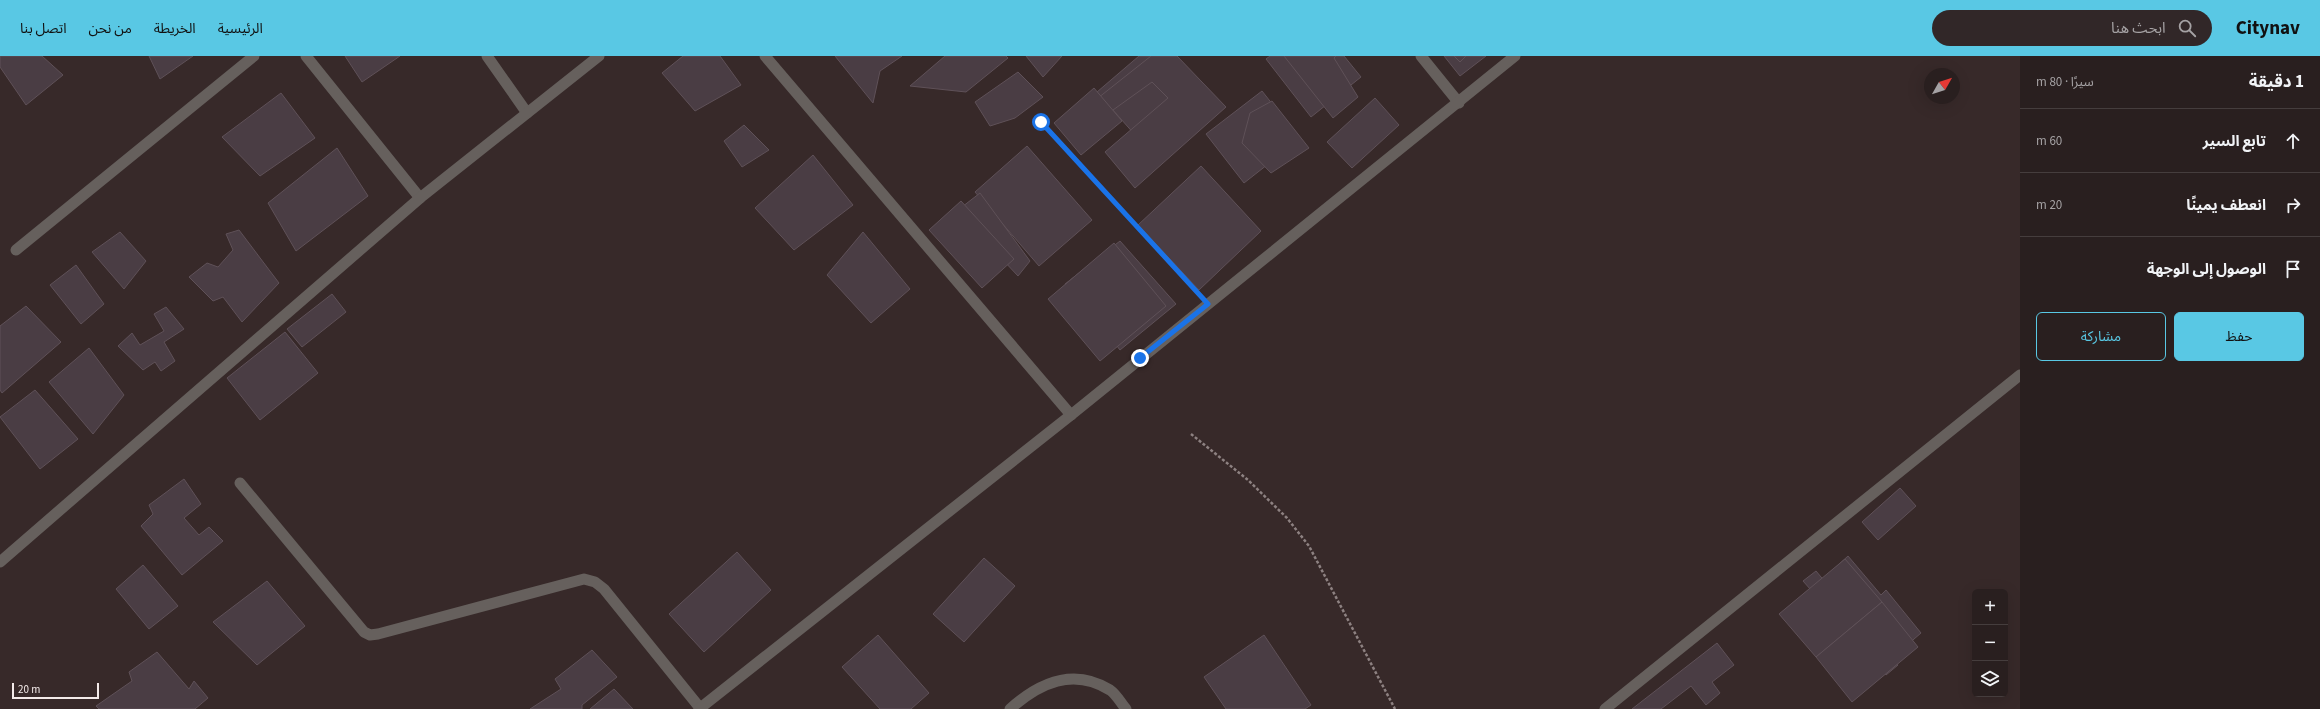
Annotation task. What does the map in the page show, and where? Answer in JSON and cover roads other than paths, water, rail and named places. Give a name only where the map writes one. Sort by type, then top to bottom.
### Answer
[{"type":"street","points":[[16,250],[254,56]]},
{"type":"street","points":[[306,56],[420,198]]},
{"type":"street","points":[[487,56],[527,113]]},
{"type":"street","points":[[0,562],[420,198],[598,56]]},
{"type":"street","points":[[765,56],[1071,415]]},
{"type":"street","points":[[1421,56],[1459,103]]},
{"type":"street","points":[[240,483],[364,632],[370,635],[584,579],[595,582],[604,589],[700,709],[1071,415],[1459,103],[1515,56]]},
{"type":"street","points":[[1605,709],[2020,375]]},
{"type":"street","points":[[1010,709],[1026,694],[1059,679],[1085,679],[1111,690],[1126,709]]}]
